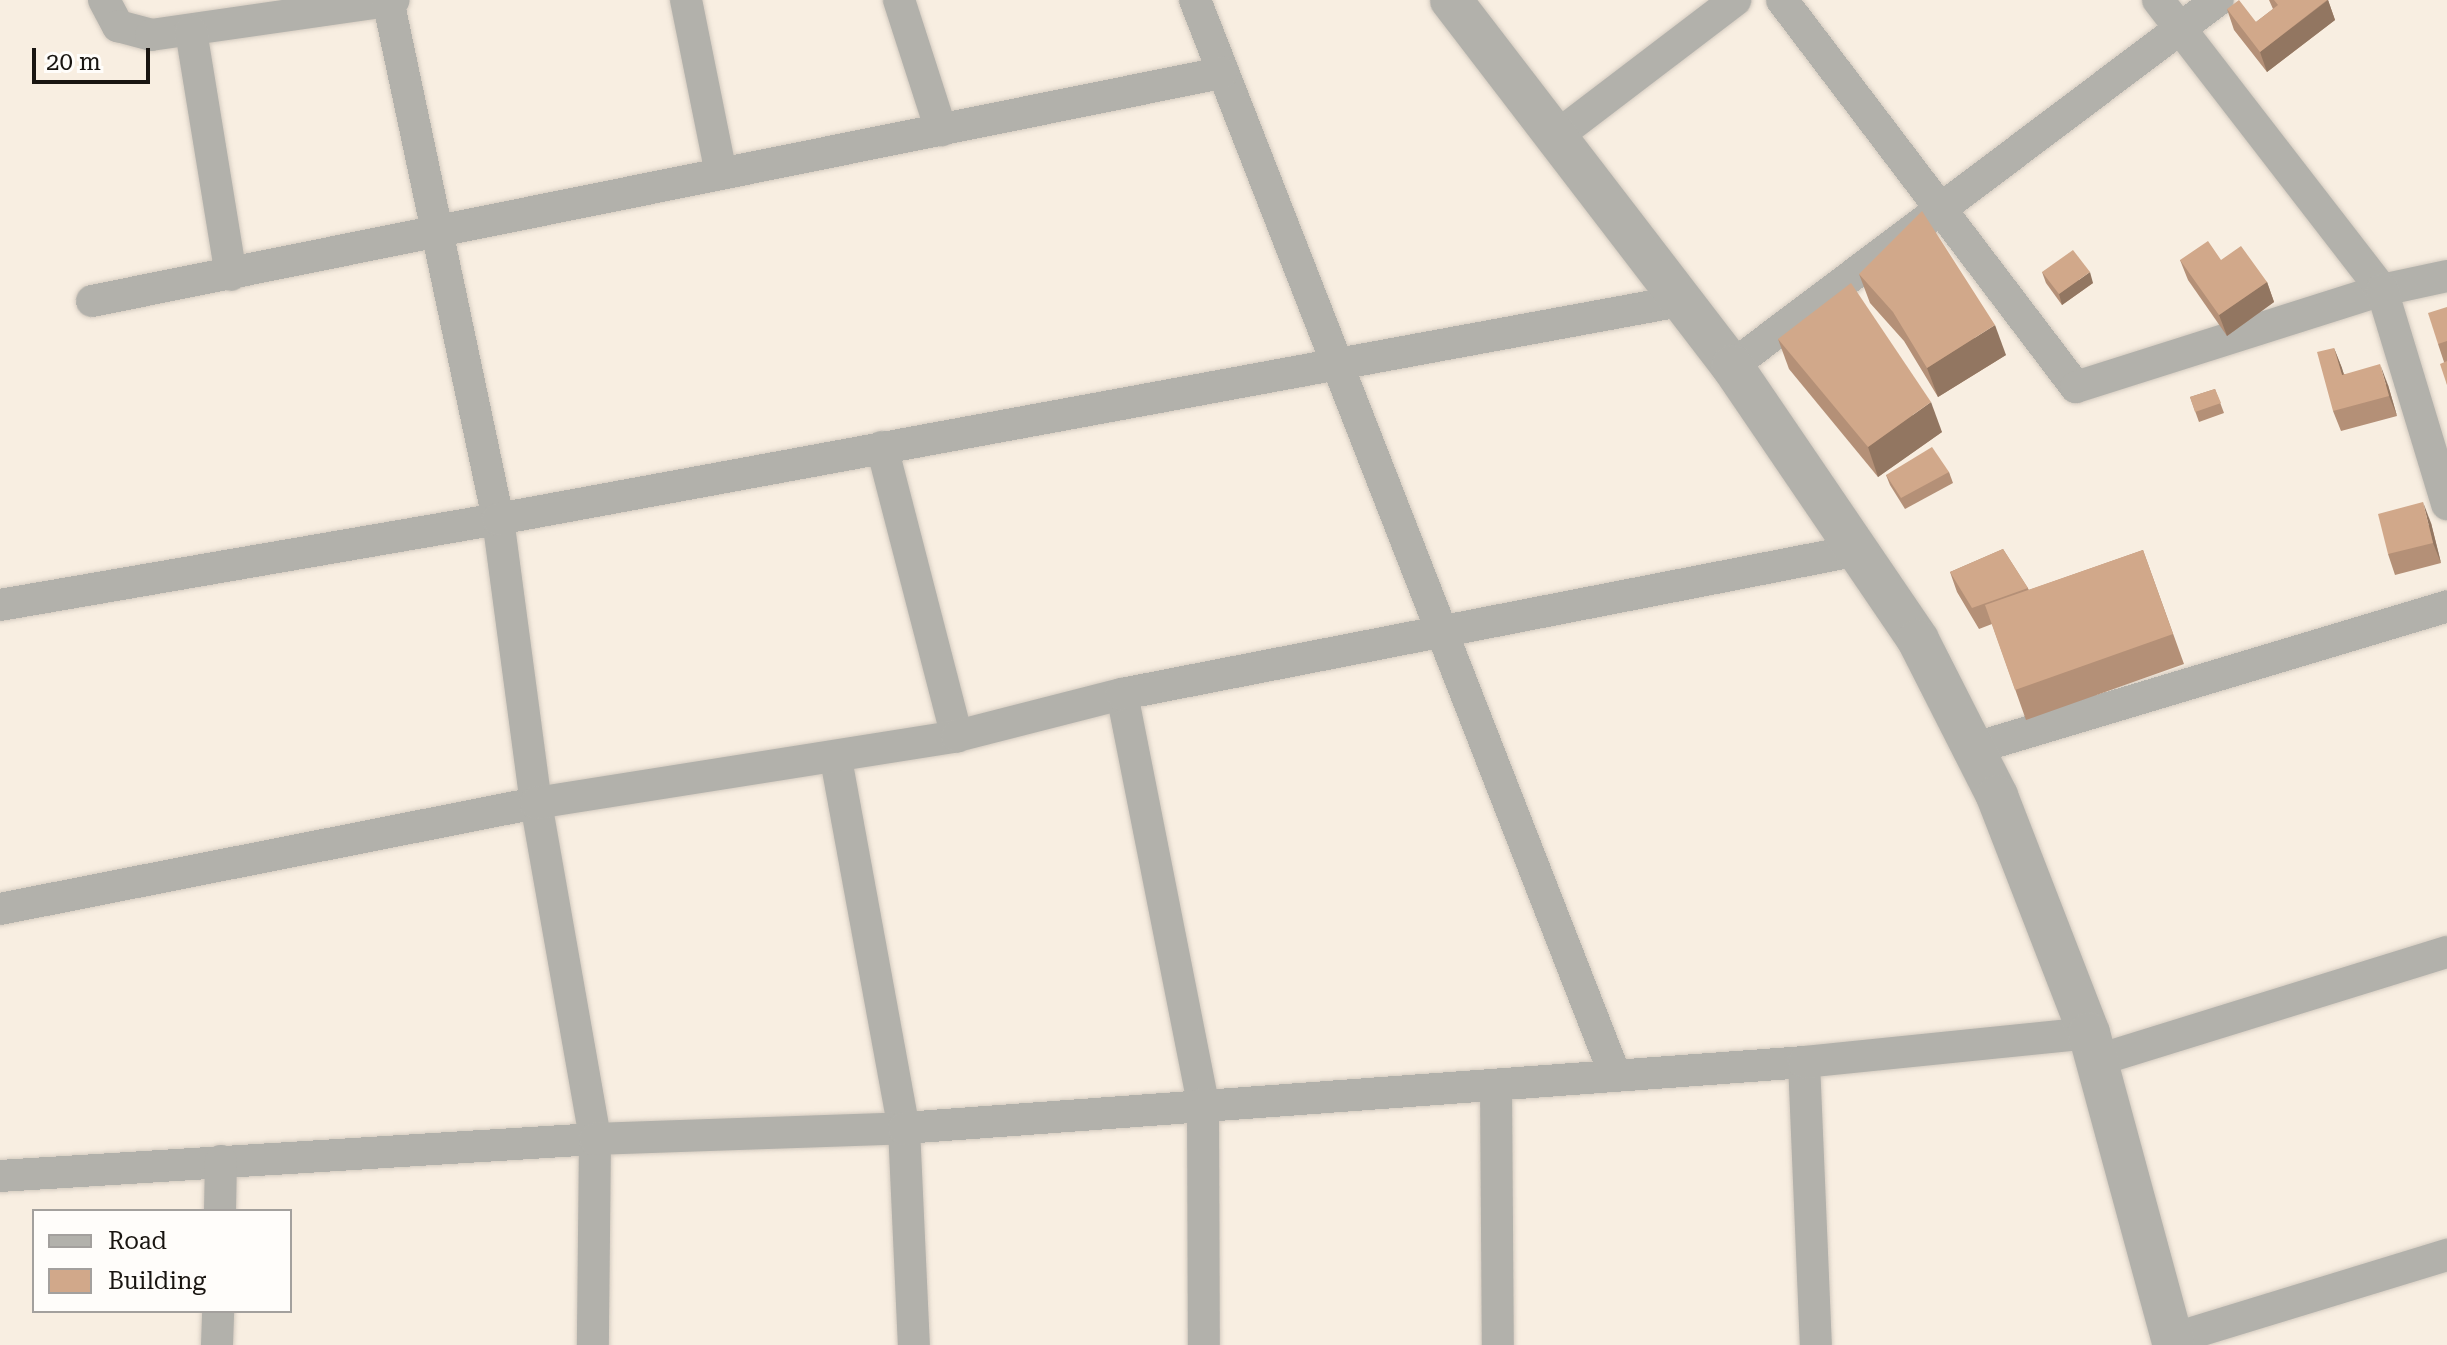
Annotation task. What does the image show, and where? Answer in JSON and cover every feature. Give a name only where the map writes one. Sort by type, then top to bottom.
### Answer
[{"type":"street","points":[[104,0],[118,26],[151,35],[390,0],[436,234],[498,519],[536,803],[595,1139],[593,1345]]},
{"type":"street","points":[[686,0],[721,174]]},
{"type":"street","points":[[899,0],[941,130]]},
{"type":"street","points":[[1195,0],[1615,1075]]},
{"type":"street","points":[[1451,0],[1558,135],[1680,301],[1732,366],[1918,640],[1975,748],[2094,1046],[2173,1342],[2447,1255]]},
{"type":"street","points":[[1558,135],[1735,0]]},
{"type":"street","points":[[1782,0],[2076,387],[2382,290],[2447,276]]},
{"type":"street","points":[[2158,0],[2382,290],[2447,504]]},
{"type":"street","points":[[1732,366],[2218,0]]},
{"type":"street","points":[[191,31],[231,275]]},
{"type":"street","points":[[92,301],[436,234],[1221,73]]},
{"type":"street","points":[[0,605],[498,519],[1680,301]]},
{"type":"street","points":[[882,447],[957,736]]},
{"type":"street","points":[[0,909],[536,803],[836,759],[957,736],[1122,694],[1443,635],[1859,550]]},
{"type":"street","points":[[1975,748],[2447,606]]},
{"type":"street","points":[[1122,694],[1203,1104],[1204,1345]]},
{"type":"street","points":[[836,759],[904,1128],[914,1345]]},
{"type":"street","points":[[0,1176],[595,1139],[904,1128],[1615,1075],[2094,1046],[2447,952]]},
{"type":"street","points":[[1804,1062],[1816,1345]]},
{"type":"street","points":[[1496,1085],[1498,1345]]},
{"type":"street","points":[[220,1209],[221,1161]]},
{"type":"street","points":[[217,1345],[218,1313]]},
{"type":"building","points":[[2239,0],[2256,22],[2278,5],[2274,0],[2327,0],[2260,52],[2227,9]]},
{"type":"building","points":[[1922,211],[1995,325],[1927,368],[1893,312],[1859,274]]},
{"type":"building","points":[[2208,241],[2221,260],[2241,246],[2267,282],[2219,315],[2180,260]]},
{"type":"building","points":[[2073,250],[2090,272],[2059,294],[2042,272]]},
{"type":"building","points":[[1851,283],[1931,402],[1868,447],[1778,339]]},
{"type":"building","points":[[2447,307],[2447,341],[2438,344],[2428,313]]},
{"type":"building","points":[[2334,348],[2342,375],[2380,364],[2389,396],[2333,411],[2317,352]]},
{"type":"building","points":[[2447,361],[2447,385],[2440,364]]},
{"type":"building","points":[[2215,389],[2221,403],[2195,412],[2190,397]]},
{"type":"building","points":[[1932,447],[1949,472],[1901,498],[1886,475]]},
{"type":"building","points":[[2423,502],[2433,543],[2388,554],[2378,514]]},
{"type":"building","points":[[2003,549],[2028,588],[1972,608],[1950,572]]},
{"type":"building","points":[[2143,550],[2173,634],[2015,690],[1985,605]]}]
